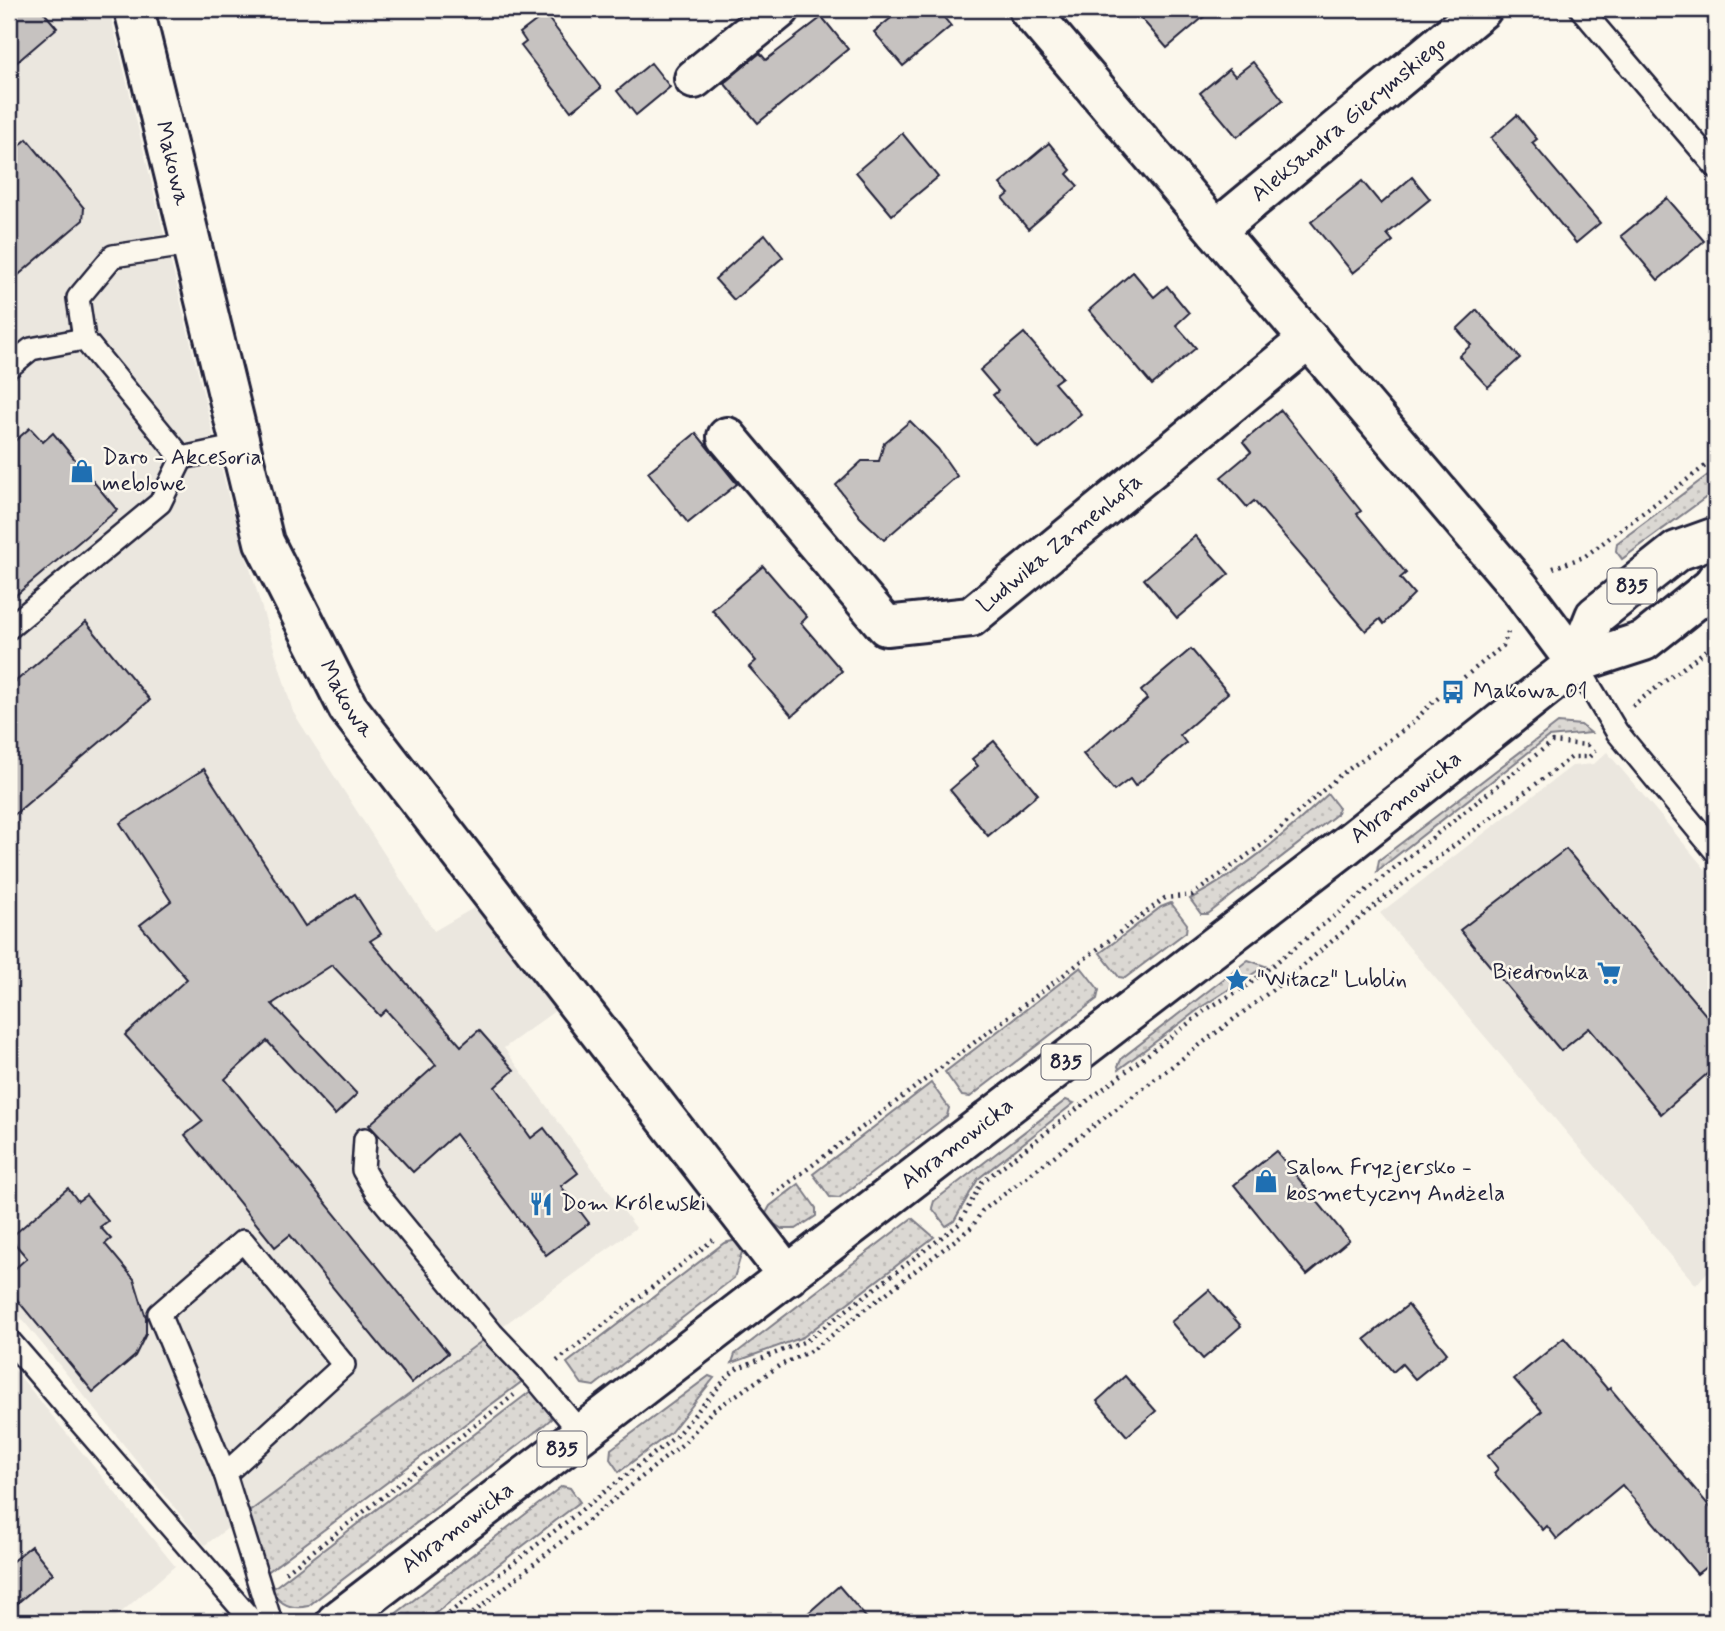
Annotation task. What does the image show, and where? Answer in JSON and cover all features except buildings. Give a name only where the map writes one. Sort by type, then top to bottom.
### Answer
[{"type":"street","name":"Makowa","points":[[134,9],[264,542],[348,708],[788,1276]]},
{"type":"street","points":[[694,79],[780,9]]},
{"type":"street","points":[[1028,9],[1520,588],[1576,663]]},
{"type":"street","name":"Aleksandra Gierymskiego","points":[[1216,230],[1482,9]]},
{"type":"street","name":"Ludwika Zamenhofa","points":[[727,437],[886,626],[971,617],[1309,339]]},
{"type":"street","name":"Abramowicka","points":[[1576,663],[1595,616],[1677,551],[1716,537]]},
{"type":"street","name":"Abramowicka","points":[[337,1622],[1334,855],[1576,663],[1644,641],[1713,586],[1716,580]]},
{"type":"lane","points":[[1581,9],[1716,167]]},
{"type":"lane","points":[[182,458],[84,339],[78,298],[113,256],[193,244]]},
{"type":"lane","points":[[9,367],[31,349],[84,339]]},
{"type":"lane","points":[[182,458],[239,446]]},
{"type":"lane","points":[[9,628],[160,503],[182,458]]},
{"type":"lane","points":[[1576,663],[1614,728],[1716,852]]},
{"type":"lane","points":[[365,1139],[363,1170],[376,1192],[492,1334],[535,1378],[582,1434]]},
{"type":"lane","points":[[225,1474],[344,1365],[243,1241],[159,1314],[225,1474],[259,1592],[271,1622]]},
{"type":"lane","points":[[9,1340],[253,1622]]},
{"type":"path","points":[[259,1592],[743,1218],[1165,898],[1192,895],[1263,844],[1339,776],[1409,726],[1432,703],[1503,646],[1511,625],[1503,601],[1535,575],[1584,557],[1716,458]]},
{"type":"path","points":[[462,1622],[685,1442],[711,1412],[779,1366],[814,1349],[972,1227],[982,1211],[1284,981],[1384,898],[1572,757],[1589,757],[1614,728],[1684,664],[1716,643]]},
{"type":"path","points":[[438,1622],[675,1437],[738,1368],[806,1342],[959,1224],[982,1182],[1207,1009],[1248,985],[1552,742],[1587,745],[1614,728]]},
{"type":"shaded area","points":[[9,9],[109,9],[228,495],[293,712],[434,931],[477,906],[556,1010],[504,1048],[636,1228],[205,1545],[9,1303]]},
{"type":"shaded area","points":[[1716,469],[1716,490],[1622,559],[1616,551],[1617,543]]},
{"type":"shaded area","points":[[1558,723],[1581,725],[1591,733],[1548,737],[1377,871],[1379,860]]},
{"type":"shaded area","points":[[1607,752],[1716,882],[1716,1262],[1696,1285],[1380,913],[1572,766],[1594,764]]},
{"type":"shaded area","points":[[1328,794],[1338,807],[1337,814],[1208,914],[1201,914],[1190,899],[1228,877]]},
{"type":"shaded area","points":[[1171,903],[1187,924],[1186,932],[1125,978],[1119,977],[1100,953],[1161,907]]},
{"type":"shaded area","points":[[1248,960],[1265,966],[1203,1006],[1119,1069],[1122,1058]]},
{"type":"shaded area","points":[[1081,967],[1099,990],[1097,999],[970,1097],[962,1096],[945,1072]]},
{"type":"shaded area","points":[[931,1083],[949,1108],[947,1116],[839,1198],[830,1197],[813,1174]]},
{"type":"shaded area","points":[[1066,1100],[1074,1103],[978,1179],[954,1221],[946,1226],[932,1208],[934,1201]]},
{"type":"shaded area","points":[[799,1184],[816,1208],[816,1216],[796,1229],[782,1229],[764,1217],[770,1206]]},
{"type":"shaded area","points":[[912,1218],[934,1237],[803,1337],[732,1363],[735,1354]]},
{"type":"shaded area","points":[[737,1240],[742,1252],[734,1278],[594,1386],[582,1384],[567,1363],[724,1243]]},
{"type":"shaded area","points":[[486,1338],[524,1380],[266,1573],[249,1512]]},
{"type":"shaded area","points":[[9,1363],[175,1566],[110,1622],[9,1622]]},
{"type":"shaded area","points":[[709,1376],[714,1378],[670,1433],[619,1472],[610,1459],[611,1449]]},
{"type":"shaded area","points":[[532,1390],[549,1410],[551,1419],[543,1426],[308,1606],[287,1605],[278,1599],[271,1590]]},
{"type":"shaded area","points":[[562,1486],[570,1488],[580,1502],[424,1622],[385,1622]]},
{"type":"place","name":"Daro - Akcesoria meblowe","points":[[82,471]]},
{"type":"place","name":"Makowa 01","points":[[1453,692]]},
{"type":"place","name":"Biedronka","points":[[1609,973]]},
{"type":"place","name":"\"Witacz\" Lublin","points":[[1237,980]]},
{"type":"place","name":"Salon Fryzjersko - kosmetyczny Andżela","points":[[1266,1181]]},
{"type":"place","name":"Dom Królewski","points":[[541,1204]]}]
